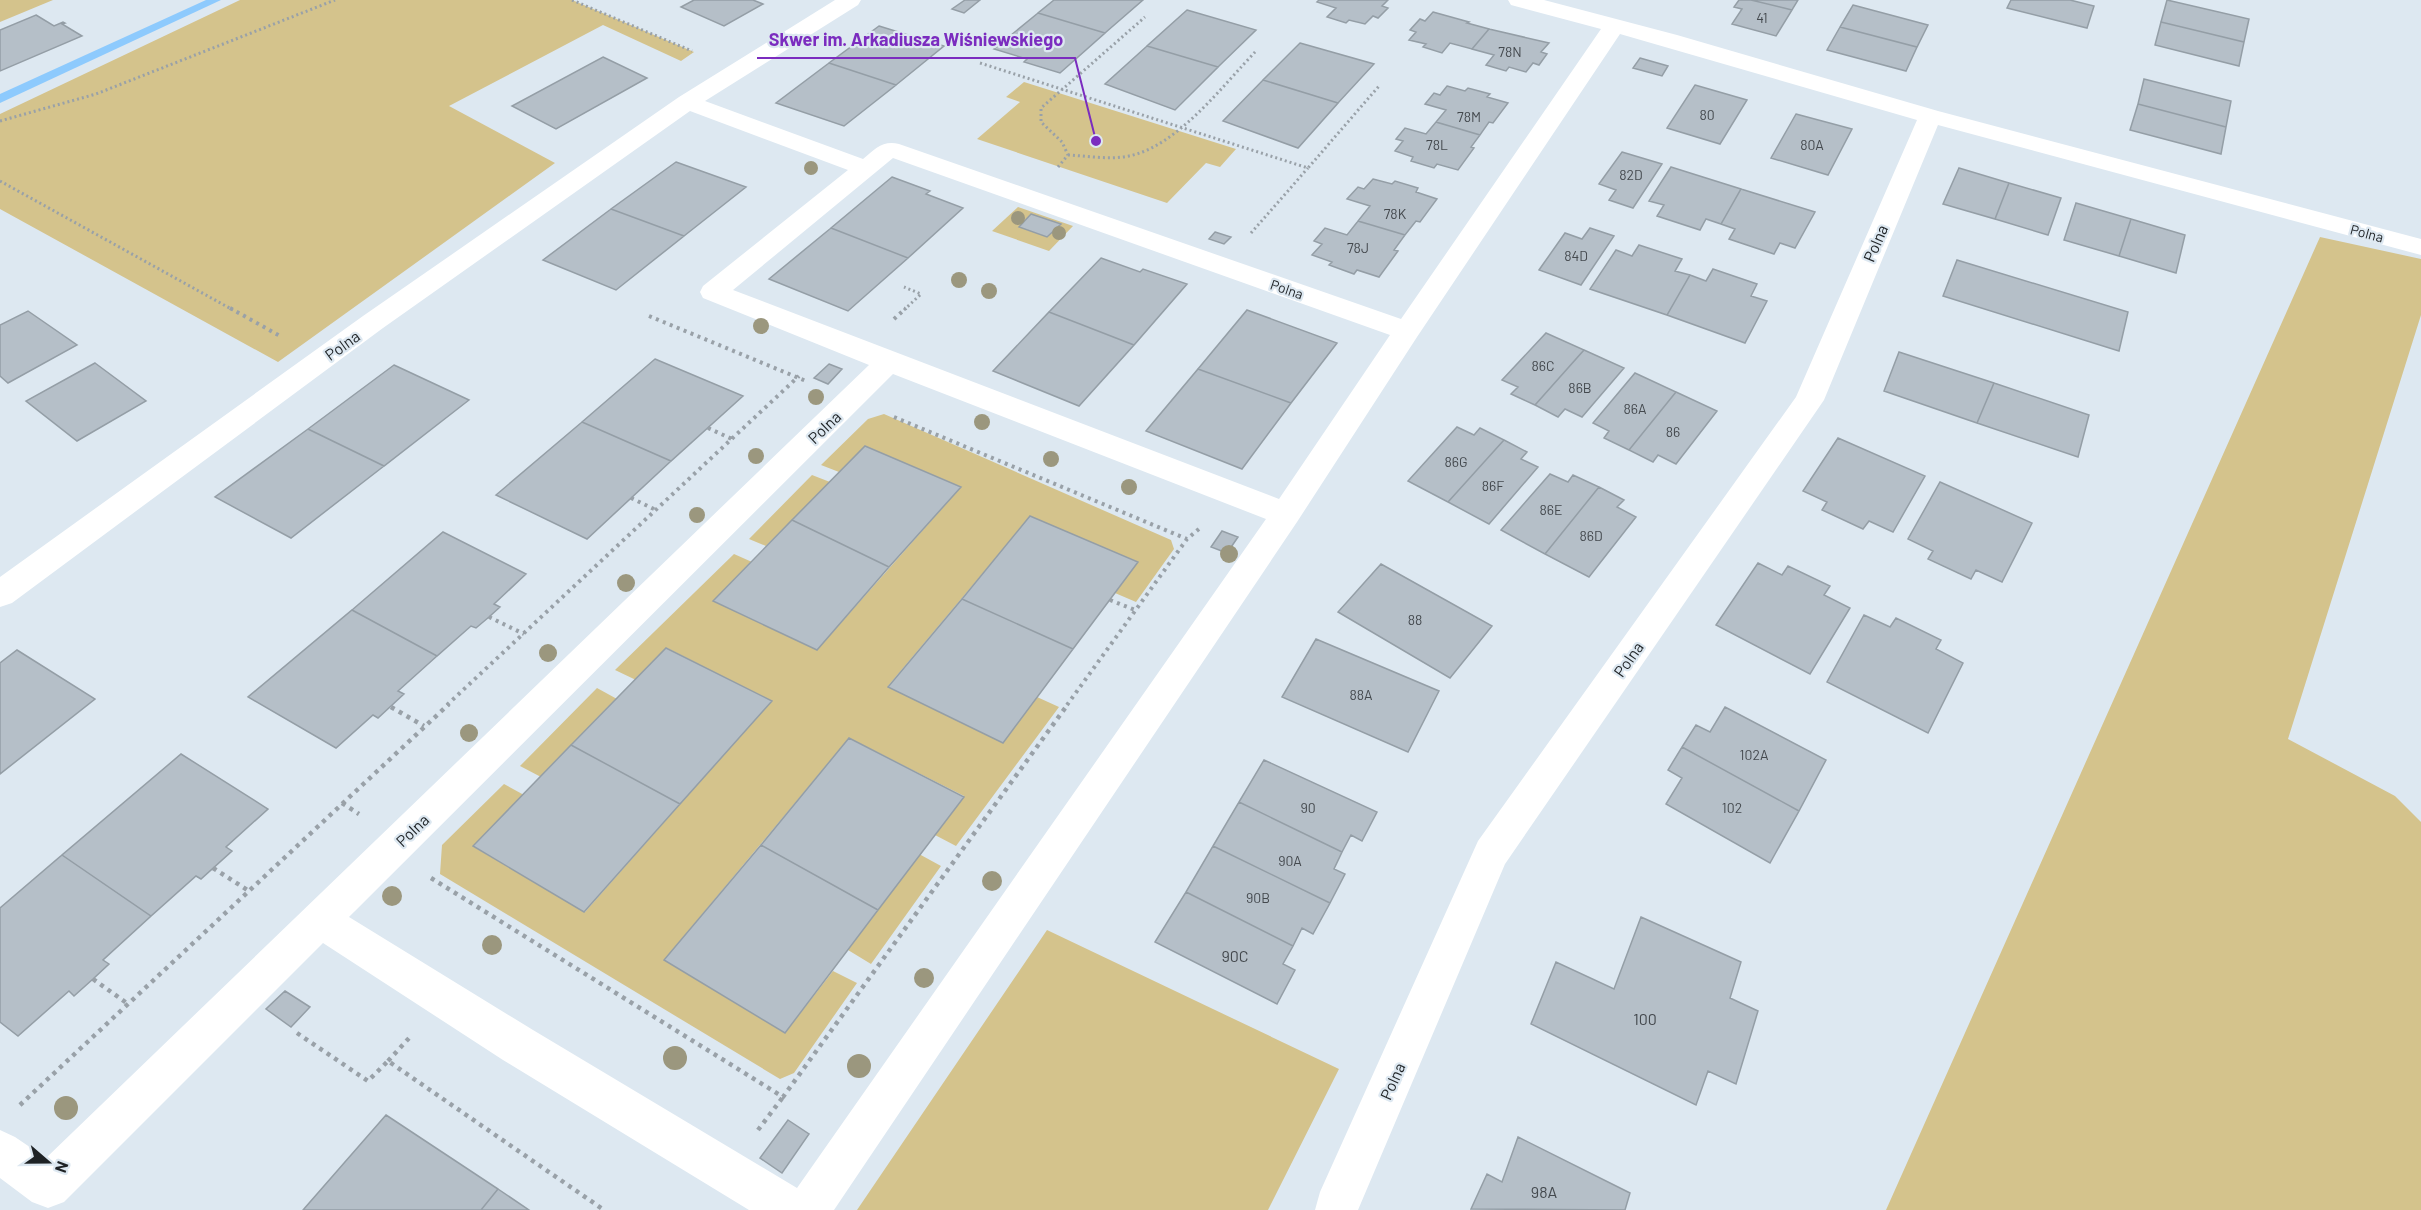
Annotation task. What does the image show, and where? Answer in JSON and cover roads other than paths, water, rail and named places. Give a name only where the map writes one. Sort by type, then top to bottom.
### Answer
[{"type":"street","name":"Polna","points":[[0,594],[322,359],[687,102],[850,0]]},
{"type":"street","name":"Polna","points":[[1519,0],[1930,116],[2421,247]]},
{"type":"street","points":[[808,1210],[1286,514],[1614,26]]},
{"type":"street","points":[[687,102],[865,168]]},
{"type":"street","name":"Polna","points":[[1336,1208],[1491,854],[1809,400],[1930,116]]},
{"type":"street","name":"Polna","points":[[1286,514],[835,342],[713,292],[890,149],[1407,331]]},
{"type":"street","name":"Polna","points":[[0,1152],[48,1186],[889,362]]},
{"type":"street","points":[[320,920],[528,1051],[791,1210]]},
{"type":"waterway","points":[[0,99],[215,0]]},
{"type":"place","name":"Skwer im. Arkadiusza Wiśniewskiego","points":[[1096,141]]}]
